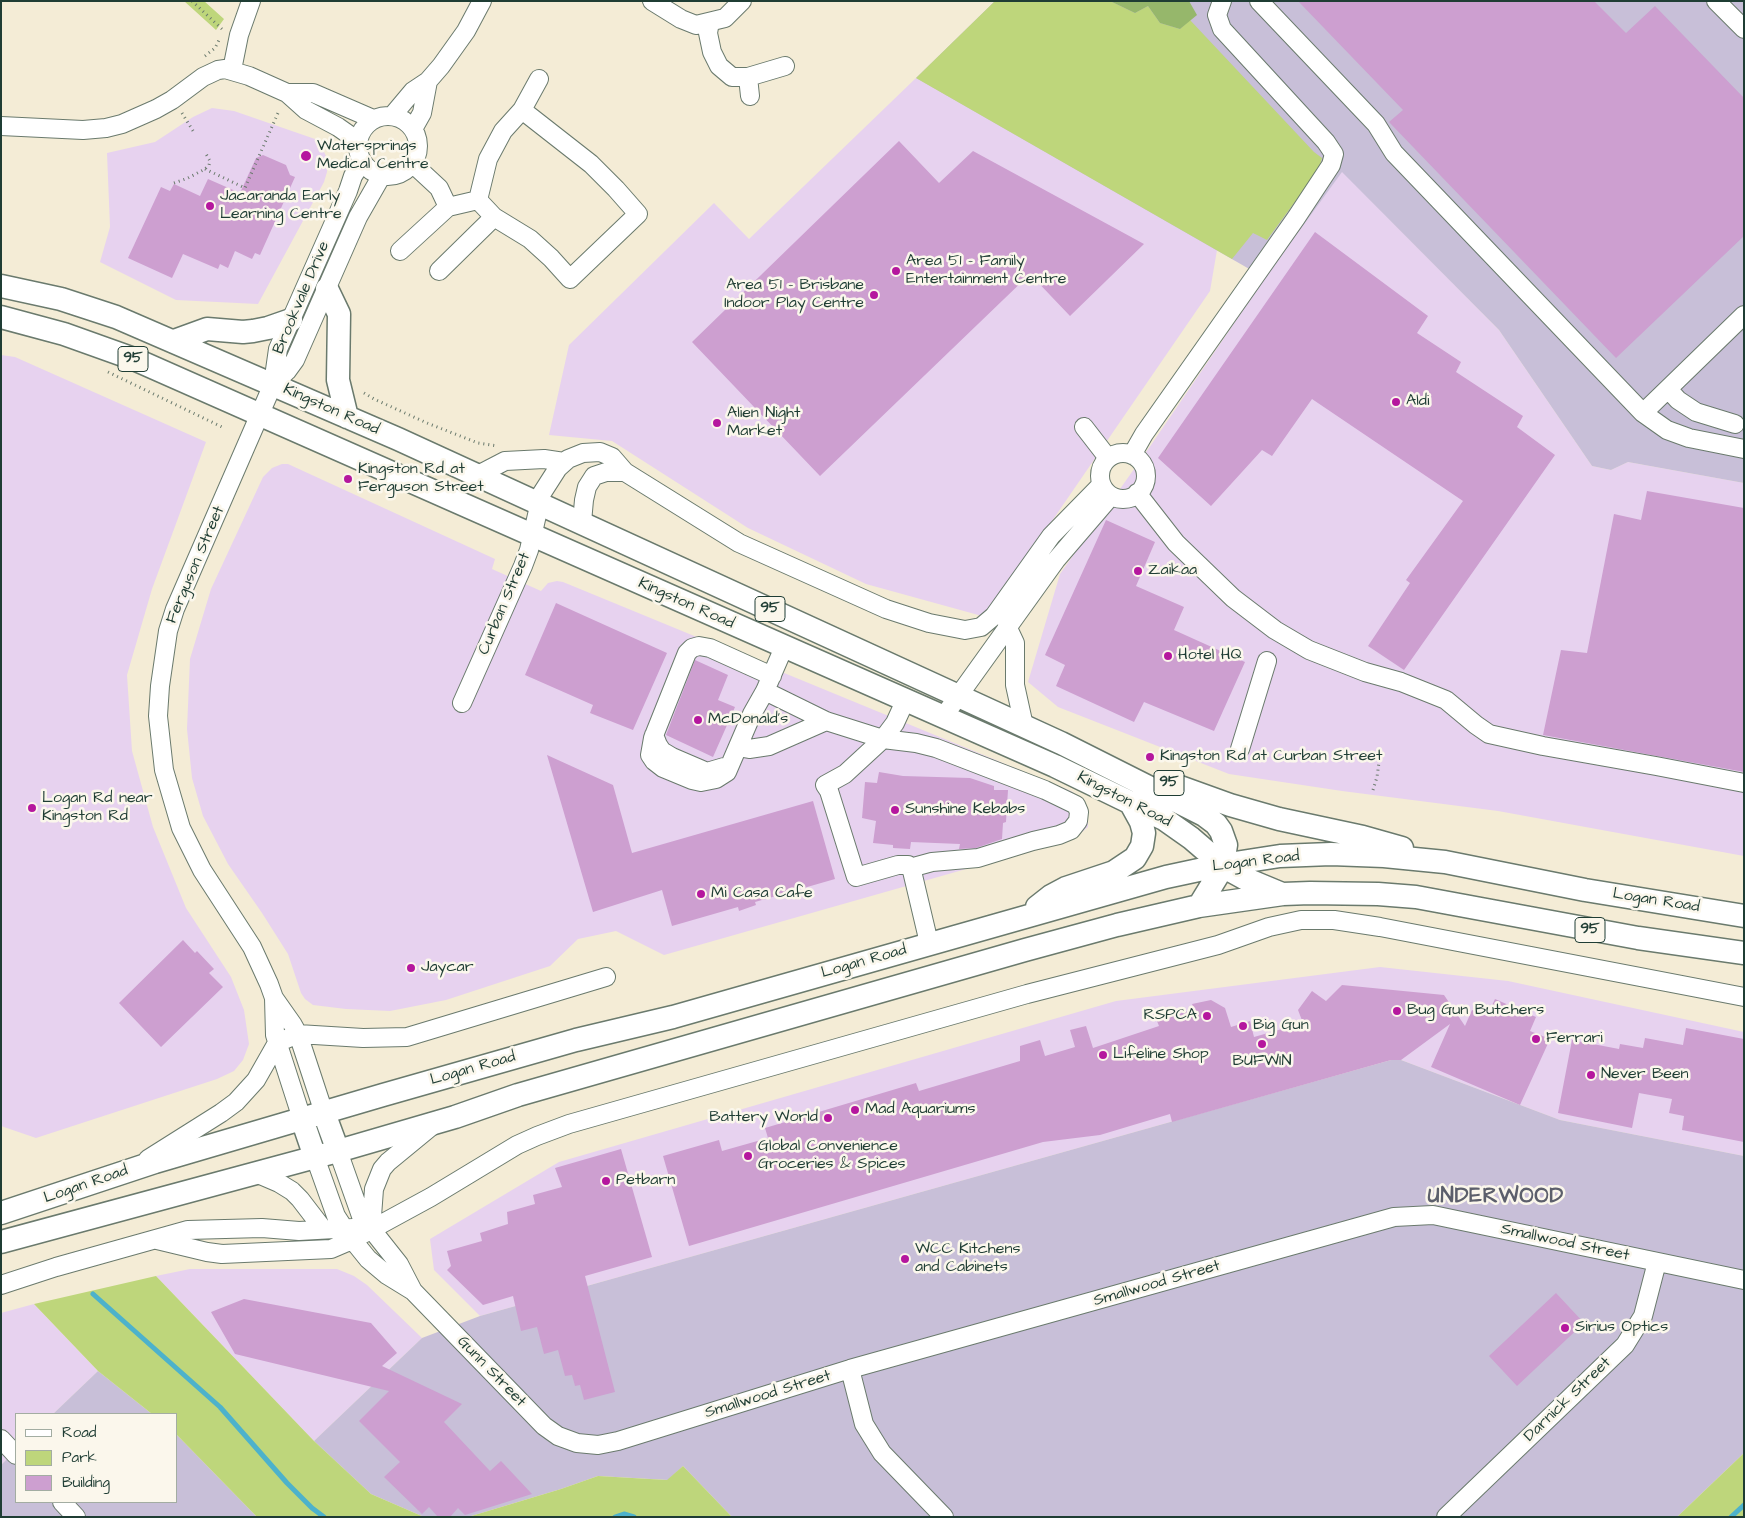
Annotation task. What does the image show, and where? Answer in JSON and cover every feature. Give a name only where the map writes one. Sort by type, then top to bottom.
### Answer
[{"type":"main road","name":"Kingston Road","points":[[1,286],[30,291],[88,307],[174,341],[582,522],[1061,743],[1210,819],[1221,831],[1225,840],[1226,848],[1222,865],[1176,826],[1056,766],[100,346],[1,317]]},
{"type":"main road","points":[[327,290],[339,314],[338,380],[347,417]]},
{"type":"main road","points":[[174,341],[207,329],[243,332],[268,328],[291,320]]},
{"type":"main road","name":"95","points":[[1061,743],[1098,751],[1215,801],[1279,819],[1363,837],[1445,862]]},
{"type":"main road","points":[[1027,916],[1058,892],[1074,884],[1114,872],[1135,858],[1142,846],[1144,833],[1141,822],[1130,802]]},
{"type":"main road","name":"Logan Road","points":[[1,1213],[128,1171],[324,1112],[576,1040],[673,1017],[1166,877],[1222,865],[1280,856],[1331,854],[1384,856],[1445,862],[1584,890],[1744,916]]},
{"type":"main road","points":[[1199,906],[1213,885],[1222,865]]},
{"type":"main road","name":"95","points":[[1222,865],[1238,875],[1283,894]]},
{"type":"main road","name":"Logan Road","points":[[1,1242],[154,1199],[258,1174],[338,1152],[436,1123],[518,1095],[1026,950],[1117,925],[1199,906],[1283,894],[1346,893],[1416,897],[1638,938],[1744,953]]},
{"type":"main road","points":[[324,1112],[338,1152]]},
{"type":"main road","points":[[302,1119],[315,1157]]},
{"type":"street","points":[[232,70],[239,35],[251,1]]},
{"type":"street","points":[[392,116],[413,91],[428,81],[460,40],[482,1]]},
{"type":"street","points":[[652,1],[681,19],[696,25],[725,18],[742,1]]},
{"type":"street","points":[[1132,455],[1144,434],[1296,218],[1331,165],[1334,154],[1326,142],[1222,29],[1217,15],[1222,1]]},
{"type":"street","points":[[1259,1],[1376,124],[1394,153],[1643,413],[1667,430],[1689,438],[1744,449]]},
{"type":"street","points":[[1716,1],[1744,29]]},
{"type":"street","points":[[710,22],[708,33],[712,52],[719,66],[732,77],[748,77],[785,66]]},
{"type":"street","points":[[1,126],[83,130],[106,128],[156,109],[211,72],[225,69],[232,70],[287,93],[306,110],[330,122],[358,141]]},
{"type":"street","points":[[748,77],[750,96]]},
{"type":"street","points":[[478,200],[488,159],[503,131],[522,110],[539,79]]},
{"type":"street","points":[[413,129],[422,113],[428,81]]},
{"type":"street","points":[[287,93],[313,94],[373,119]]},
{"type":"street","points":[[478,200],[494,217],[530,239],[570,279],[638,214],[591,164],[522,110]]},
{"type":"street","points":[[382,116],[392,116],[408,122],[417,137],[416,155],[412,163],[399,174],[382,175],[367,168],[362,162],[359,155],[358,141],[360,132],[373,119],[382,116]]},
{"type":"street","name":"Brookvale Drive","points":[[273,384],[278,349],[353,176],[362,162]]},
{"type":"street","points":[[412,163],[438,188],[448,207]]},
{"type":"street","name":"Brookvale Drive","points":[[273,384],[292,365],[358,217],[382,175]]},
{"type":"street","points":[[400,251],[448,207],[478,200]]},
{"type":"street","points":[[439,271],[494,217]]},
{"type":"street","points":[[1643,413],[1744,315]]},
{"type":"street","name":"Ferguson Street","points":[[273,384],[173,616],[163,656],[158,716],[164,770],[181,828],[202,870],[257,956],[274,998],[298,1034],[324,1112]]},
{"type":"street","points":[[1668,389],[1678,400],[1696,412],[1735,424]]},
{"type":"street","points":[[1084,426],[1108,458]]},
{"type":"street","points":[[478,475],[505,461],[544,459],[564,462],[583,453],[600,452],[612,457],[624,472],[739,543],[886,609],[929,623],[965,630],[980,627],[987,623],[1001,608],[1051,536],[1106,490]]},
{"type":"street","points":[[1120,453],[1132,455],[1138,459],[1145,472],[1142,487],[1137,493],[1125,499],[1106,490],[1100,471],[1108,458],[1120,453]]},
{"type":"street","name":"Curban Street","points":[[462,703],[520,573],[532,536],[542,492],[550,478],[564,462]]},
{"type":"street","points":[[582,522],[587,487],[594,476],[606,472],[624,472]]},
{"type":"street","points":[[944,716],[1106,490]]},
{"type":"street","points":[[1137,493],[1176,543],[1233,598],[1275,630],[1309,650],[1446,700],[1489,734],[1572,752],[1744,783]]},
{"type":"street","points":[[1007,626],[1015,643],[1015,685],[1024,726]]},
{"type":"street","points":[[784,647],[768,684],[752,714],[727,772],[716,779],[702,782],[662,768],[654,761],[650,755],[654,735],[687,653],[692,648],[699,646],[710,648],[768,684],[826,721],[884,739],[916,743],[936,748],[1045,790],[1076,805],[1079,812],[1078,821],[1071,830],[978,858],[932,862],[910,868]]},
{"type":"street","points":[[1240,749],[1267,661]]},
{"type":"street","points":[[906,699],[895,723],[884,739],[845,774],[824,785],[829,791],[856,877],[898,865],[908,865],[912,871],[930,943]]},
{"type":"street","points":[[738,747],[749,749],[769,746],[826,721]]},
{"type":"street","points":[[1045,790],[1056,766]]},
{"type":"street","points":[[1,1285],[56,1267],[201,1228],[323,1229],[348,1234],[371,1230],[431,1197],[517,1144],[569,1124],[1017,996],[1218,946],[1269,927],[1301,920],[1334,920],[1380,927],[1744,997]]},
{"type":"street","points":[[128,1171],[229,1107],[256,1080],[277,1043],[298,1034],[363,1038],[407,1037],[606,976]]},
{"type":"street","name":"Ferguson Street","points":[[274,998],[274,1027],[277,1043],[302,1119]]},
{"type":"street","points":[[371,1230],[374,1189],[382,1169],[436,1123]]},
{"type":"street","name":"Gunn Street","points":[[338,1152],[356,1205],[371,1230],[398,1264],[413,1291]]},
{"type":"street","name":"Gunn Street","points":[[315,1157],[334,1210],[348,1234],[381,1270],[413,1291],[544,1426],[558,1436],[577,1443]]},
{"type":"street","points":[[258,1174],[278,1182],[292,1191],[323,1229]]},
{"type":"street","name":"Smallwood Street","points":[[577,1443],[598,1444],[618,1441],[850,1369],[1394,1217],[1433,1215],[1744,1280]]},
{"type":"street","points":[[157,1240],[207,1252],[230,1254],[324,1250],[341,1246],[348,1234]]},
{"type":"street","name":"Darnick Street","points":[[1446,1517],[1625,1345],[1643,1316],[1656,1262]]},
{"type":"street","points":[[850,1369],[864,1424],[882,1453],[944,1517]]},
{"type":"street","points":[[1,1439],[15,1454]]},
{"type":"street","points":[[63,1503],[76,1517]]},
{"type":"path","points":[[192,1],[224,31],[215,48],[203,57]]},
{"type":"path","points":[[180,110],[194,134]]},
{"type":"path","points":[[205,170],[245,188],[278,113]]},
{"type":"path","points":[[174,183],[205,170],[210,161],[205,152]]},
{"type":"path","points":[[101,369],[222,427]]},
{"type":"path","points":[[364,393],[428,423],[478,443],[506,445]]},
{"type":"path","points":[[1373,790],[1380,755]]},
{"type":"shaded area","points":[[995,1],[1744,1],[1744,483],[1628,462],[1611,470],[1592,466],[1499,330],[1342,172],[1265,278],[916,78]]},
{"type":"shaded area","points":[[916,78],[1217,250],[1210,291],[997,601],[982,616],[866,584],[748,528],[612,441],[549,435],[569,345],[714,203],[749,239]]},
{"type":"shaded area","name":"Jacaranda Early Learning Centre","points":[[212,108],[234,111],[315,139],[328,160],[324,182],[258,304],[176,300],[100,262],[110,227],[107,153],[155,142],[193,117]]},
{"type":"shaded area","points":[[1342,171],[1499,330],[1592,466],[1611,470],[1628,462],[1744,483],[1744,856],[1498,811],[1229,774],[1058,707],[1028,682],[1060,574],[1265,278]]},
{"type":"shaded area","points":[[1,355],[15,357],[206,442],[152,589],[127,675],[132,751],[153,827],[186,908],[231,977],[244,1010],[249,1044],[243,1060],[234,1071],[217,1079],[36,1138],[1,1126]]},
{"type":"shaded area","points":[[288,464],[495,559],[492,569],[541,591],[548,583],[563,582],[1071,791],[1084,800],[1088,812],[1088,827],[1075,838],[664,955],[616,931],[578,939],[550,966],[446,1000],[390,1011],[313,1005],[301,993],[288,954],[228,864],[203,816],[192,778],[187,729],[190,659],[211,589],[263,477],[272,468]]},
{"type":"shaded area","points":[[1380,967],[1508,981],[1744,1032],[1744,1156],[1560,1120],[1401,1060],[1391,1060],[480,1316],[434,1270],[430,1239],[559,1162],[1116,1001]]},
{"type":"shaded area","points":[[1391,1060],[1401,1060],[1560,1120],[1744,1156],[1744,1453],[1677,1517],[732,1517],[683,1466],[668,1480],[598,1476],[468,1517],[424,1517],[371,1494],[314,1441],[422,1338],[480,1316]]},
{"type":"shaded area","points":[[190,1269],[337,1269],[354,1276],[367,1285],[422,1338],[314,1441],[156,1276]]},
{"type":"shaded area","points":[[34,1304],[98,1371],[54,1413],[15,1413],[15,1451],[1,1465],[1,1313]]},
{"type":"shaded area","points":[[98,1371],[151,1413],[54,1413]]},
{"type":"shaded area","points":[[178,1436],[257,1517],[1,1517],[1,1465],[15,1451],[15,1503],[178,1503]]},
{"type":"green space","points":[[184,1],[204,1],[224,19],[216,30]]},
{"type":"green space","points":[[995,1],[1110,1],[1135,13],[1148,6],[1160,23],[1180,29],[1190,20],[1314,152],[1322,158],[1319,169],[1267,240],[1253,233],[1232,259],[916,78]]},
{"type":"green space","points":[[1110,1],[1189,1],[1197,15],[1180,29],[1160,23],[1148,6],[1135,13]]},
{"type":"green space","points":[[156,1276],[314,1441],[371,1494],[424,1517],[257,1517],[178,1436],[178,1413],[151,1413],[98,1371],[34,1304]]},
{"type":"green space","points":[[1744,1453],[1744,1517],[1677,1517]]},
{"type":"green space","points":[[683,1466],[732,1517],[468,1517],[598,1476],[667,1480]]},
{"type":"building","points":[[1298,1],[1594,1],[1626,33],[1655,6],[1744,98],[1744,236],[1616,358],[1389,122],[1403,110]]},
{"type":"building","name":"Area 51 - Brisbane Indoor Play Centre","points":[[899,141],[939,183],[973,151],[1144,244],[1070,316],[1030,274],[820,476],[692,342]]},
{"type":"building","points":[[263,155],[286,165],[290,175],[295,177],[260,255],[255,253],[252,259],[235,251],[228,268],[220,264],[218,269],[183,254],[172,278],[128,258],[161,187],[170,191],[174,184],[200,196],[208,179],[240,193],[256,158]]},
{"type":"building","points":[[1315,232],[1428,316],[1417,333],[1461,362],[1456,372],[1523,416],[1517,427],[1555,455],[1404,670],[1368,646],[1410,583],[1406,580],[1463,501],[1312,399],[1272,456],[1262,450],[1211,506],[1158,458]]},
{"type":"building","points":[[1647,491],[1744,508],[1744,772],[1543,735],[1561,650],[1587,653],[1614,514],[1641,520]]},
{"type":"building","points":[[1106,520],[1155,542],[1136,586],[1184,607],[1174,630],[1245,662],[1214,731],[1144,702],[1134,722],[1056,686],[1065,665],[1045,655]]},
{"type":"building","points":[[556,603],[667,653],[633,730],[590,713],[593,705],[525,675]]},
{"type":"building","name":"McDonald's","points":[[695,660],[728,675],[718,700],[735,707],[713,757],[666,735]]},
{"type":"building","points":[[547,755],[613,785],[632,853],[813,801],[835,879],[755,902],[756,905],[739,911],[738,907],[672,926],[662,890],[593,912]]},
{"type":"building","points":[[879,772],[903,776],[970,778],[994,786],[994,790],[1008,790],[1006,822],[1003,823],[1002,839],[976,848],[959,849],[960,844],[911,842],[910,849],[893,848],[893,845],[873,843],[876,821],[862,818],[865,782],[877,783]]},
{"type":"building","points":[[183,940],[195,953],[197,951],[214,969],[209,973],[223,987],[161,1047],[119,1003]]},
{"type":"building","points":[[1342,985],[1444,995],[1465,1026],[1472,1010],[1487,1016],[1495,999],[1536,1017],[1530,1031],[1550,1039],[1520,1105],[1431,1067],[1450,1024],[1401,1060],[1391,1060],[1172,1122],[1170,1114],[1100,1135],[1043,1142],[689,1246],[663,1156],[719,1140],[722,1151],[768,1138],[765,1128],[916,1083],[919,1091],[1020,1061],[1020,1046],[1040,1040],[1045,1056],[1075,1047],[1070,1030],[1086,1026],[1093,1048],[1159,1026],[1157,1021],[1194,1009],[1192,1004],[1211,1000],[1225,1008],[1231,1027],[1250,1021],[1254,1037],[1303,1023],[1298,1010],[1312,991],[1326,1001]]},
{"type":"building","points":[[1686,1028],[1744,1039],[1744,1142],[1682,1130],[1684,1116],[1669,1113],[1672,1099],[1639,1093],[1632,1128],[1558,1113],[1572,1040],[1619,1049],[1620,1044],[1643,1048],[1645,1038],[1683,1045]]},
{"type":"building","points":[[621,1149],[652,1257],[585,1276],[615,1392],[584,1400],[580,1385],[575,1386],[572,1375],[565,1376],[558,1350],[544,1354],[537,1327],[521,1331],[513,1296],[483,1305],[447,1270],[451,1266],[447,1251],[482,1241],[480,1233],[508,1224],[507,1212],[535,1204],[533,1195],[562,1187],[555,1168]]},
{"type":"building","points":[[1556,1293],[1584,1323],[1517,1386],[1489,1356]]},
{"type":"building","points":[[244,1299],[371,1323],[397,1353],[382,1366],[462,1404],[444,1422],[490,1471],[501,1461],[532,1494],[465,1515],[458,1508],[450,1517],[438,1517],[429,1507],[422,1514],[384,1477],[400,1462],[359,1421],[389,1391],[235,1354],[211,1312]]},
{"type":"waterway","points":[[93,1294],[220,1407],[287,1483],[324,1517]]},
{"type":"waterway","points":[[1731,1517],[1744,1505]]},
{"type":"waterway","points":[[615,1517],[624,1514],[634,1517]]},
{"type":"place","name":"Watersprings Medical Centre","points":[[306,156]]},
{"type":"place","name":"Jacaranda Early Learning Centre","points":[[210,206]]},
{"type":"place","name":"Area 51 - Family Entertainment Centre","points":[[896,271]]},
{"type":"place","name":"Area 51 - Brisbane Indoor Play Centre","points":[[874,295]]},
{"type":"place","name":"Aldi","points":[[1396,402]]},
{"type":"place","name":"Alien Night Market","points":[[717,423]]},
{"type":"place","name":"Kingston Rd at Ferguson Street","points":[[348,479]]},
{"type":"place","name":"Zaikaa","points":[[1138,571]]},
{"type":"place","name":"Hotel HQ","points":[[1168,656]]},
{"type":"place","name":"McDonald's","points":[[698,720]]},
{"type":"place","name":"Kingston Rd at Curban Street","points":[[1150,757]]},
{"type":"place","name":"Logan Rd near Kingston Rd","points":[[32,808]]},
{"type":"place","name":"Sunshine Kebabs","points":[[895,810]]},
{"type":"place","name":"Mi Casa Cafe","points":[[701,894]]},
{"type":"place","name":"Jaycar","points":[[411,968]]},
{"type":"place","name":"Bug Gun Butchers","points":[[1397,1011]]},
{"type":"place","name":"RSPCA","points":[[1207,1016]]},
{"type":"place","name":"Big Gun","points":[[1243,1026]]},
{"type":"place","name":"Ferrari","points":[[1536,1039]]},
{"type":"place","name":"BUFWIN","points":[[1262,1044]]},
{"type":"place","name":"Lifeline Shop","points":[[1103,1055]]},
{"type":"place","name":"Never Been","points":[[1591,1075]]},
{"type":"place","name":"Mad Aquariums","points":[[855,1110]]},
{"type":"place","name":"Battery World","points":[[828,1118]]},
{"type":"place","name":"Global Convenience Groceries & Spices","points":[[748,1156]]},
{"type":"place","name":"Petbarn","points":[[606,1181]]},
{"type":"place","name":"WCC Kitchens and Cabinets","points":[[905,1259]]},
{"type":"place","name":"Sirius Optics","points":[[1565,1328]]},
{"type":"district","name":"UNDERWOOD","points":[[1496,1198]]}]
